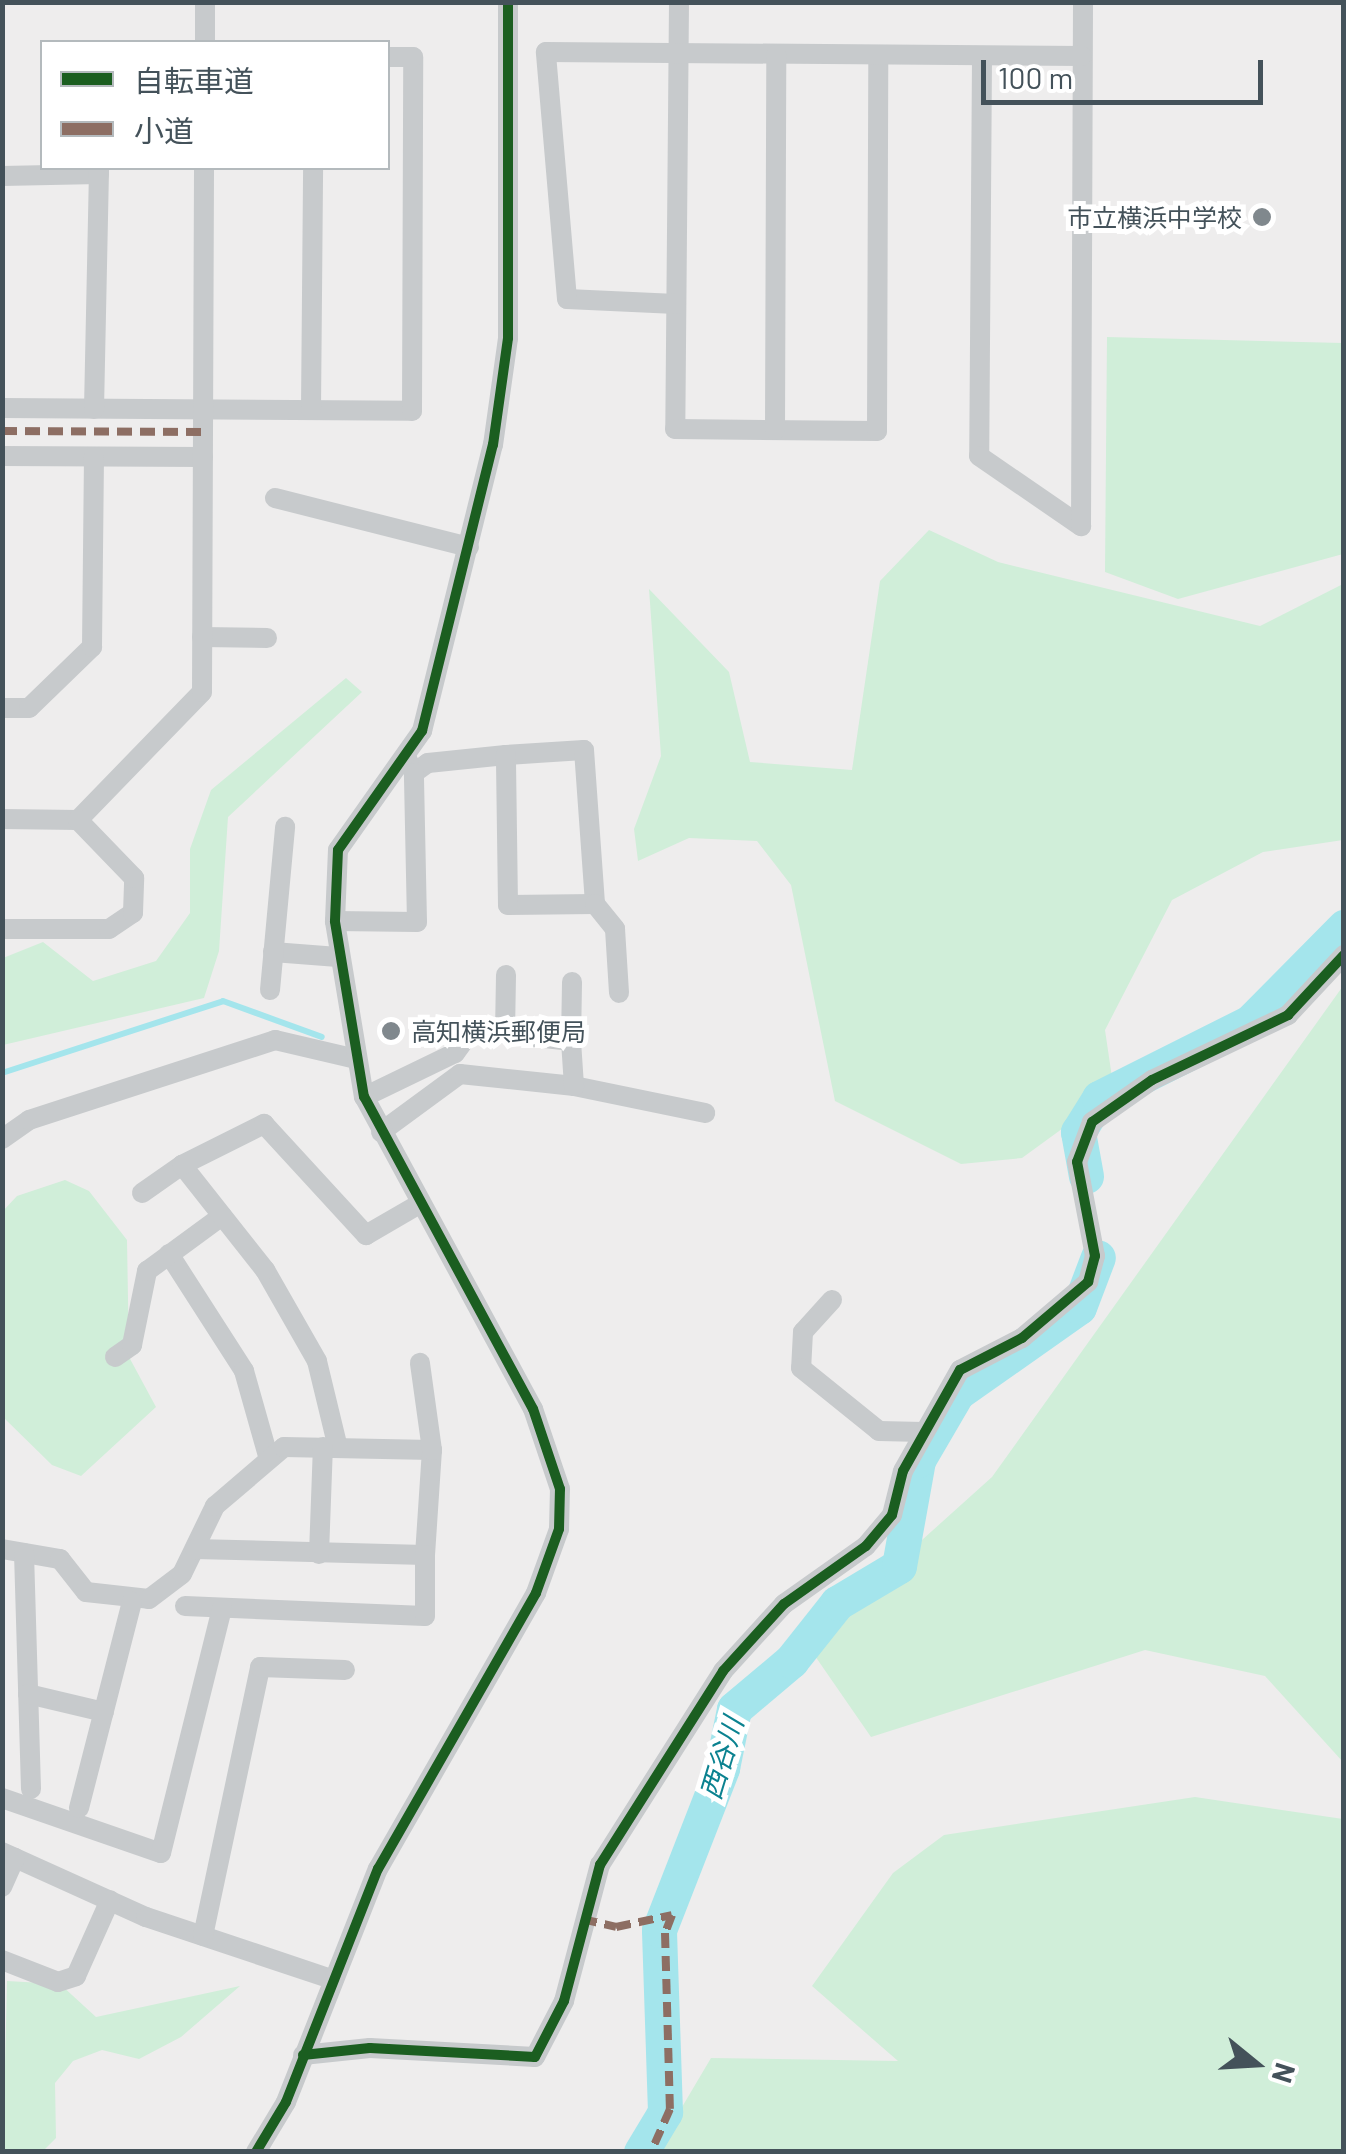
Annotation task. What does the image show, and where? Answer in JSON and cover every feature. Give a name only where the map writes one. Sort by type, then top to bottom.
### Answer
[{"type":"street","points":[[204,2],[204,40]]},
{"type":"street","points":[[335,921],[417,922],[410,765],[432,698],[468,546],[508,338],[508,2]]},
{"type":"street","points":[[679,2],[676,429],[877,431],[878,55]]},
{"type":"street","points":[[982,57],[979,456],[1080,526],[1083,2]]},
{"type":"street","points":[[676,304],[567,300],[546,52],[678,56],[1082,56]]},
{"type":"street","points":[[775,430],[776,55]]},
{"type":"street","points":[[2,408],[412,410],[413,57],[390,58]]},
{"type":"street","points":[[78,820],[202,692],[204,170]]},
{"type":"street","points":[[311,409],[313,170]]},
{"type":"street","points":[[2,176],[99,171],[94,409]]},
{"type":"street","points":[[2,456],[202,457]]},
{"type":"street","points":[[2,708],[29,708],[92,647],[94,456]]},
{"type":"street","points":[[276,498],[468,546]]},
{"type":"street","points":[[202,637],[267,638]]},
{"type":"street","points":[[256,2152],[303,2055],[378,1869],[536,1593],[558,1529],[560,1489],[534,1409],[416,1206],[364,1097],[352,1058],[338,957],[338,850],[410,765],[584,750],[595,904],[615,929],[619,993]]},
{"type":"street","points":[[506,756],[508,905],[595,904]]},
{"type":"street","points":[[2,818],[78,820],[134,878],[133,913],[109,928],[2,929]]},
{"type":"street","points":[[270,990],[285,827]]},
{"type":"street","points":[[273,952],[338,957]]},
{"type":"street","points":[[303,2055],[370,2048],[536,2057],[564,2002],[600,1865],[686,1726],[753,1633],[892,1515],[923,1432],[960,1370],[1022,1338],[1088,1282],[1095,1256],[1077,1162],[1092,1122],[1152,1080],[1288,1015],[1344,954]]},
{"type":"street","points":[[505,1033],[506,976]]},
{"type":"street","points":[[572,982],[574,1086]]},
{"type":"street","points":[[364,1097],[456,1053],[472,1030],[571,1041]]},
{"type":"street","points":[[2,1140],[29,1120],[275,1040],[352,1058]]},
{"type":"street","points":[[381,1132],[460,1074],[574,1086],[705,1113]]},
{"type":"street","points":[[142,1193],[182,1165],[264,1124],[366,1234],[416,1206]]},
{"type":"street","points":[[182,1165],[222,1216],[317,1361],[330,1448],[319,1554]]},
{"type":"street","points":[[114,1357],[132,1345],[147,1270],[222,1216]]},
{"type":"street","points":[[170,1254],[244,1371],[268,1456]]},
{"type":"street","points":[[832,1300],[803,1332],[801,1368],[878,1432],[923,1432]]},
{"type":"street","points":[[185,1606],[425,1616],[432,1450],[420,1364]]},
{"type":"street","points":[[2,1549],[60,1559],[86,1592],[132,1602],[169,1588],[215,1506],[268,1456],[330,1448],[432,1450]]},
{"type":"street","points":[[194,1548],[425,1554]]},
{"type":"street","points":[[24,1552],[31,1789]]},
{"type":"street","points":[[79,1808],[132,1602]]},
{"type":"street","points":[[2,1798],[161,1852],[222,1609]]},
{"type":"street","points":[[203,1936],[260,1667],[346,1670]]},
{"type":"street","points":[[28,1694],[104,1712]]},
{"type":"street","points":[[2,1887],[9,1855],[203,1936],[331,1979]]},
{"type":"street","points":[[2,1960],[58,1982],[76,1976],[110,1900]]},
{"type":"green space","points":[[1107,337],[1343,343],[1343,554],[1178,599],[1105,572]]},
{"type":"green space","points":[[929,530],[998,562],[1260,626],[1343,584],[1343,840],[1263,852],[1172,900],[1105,1030],[1114,1091],[1022,1158],[961,1164],[835,1101],[791,885],[757,841],[689,838],[638,861],[634,829],[661,756],[649,589],[729,672],[750,762],[852,770],[880,581]]},
{"type":"green space","points":[[346,678],[362,692],[228,817],[219,951],[204,998],[3,1045],[3,958],[43,942],[93,981],[156,961],[190,913],[190,849],[211,790]]},
{"type":"green space","points":[[1343,986],[1343,1762],[1265,1676],[1145,1650],[871,1737],[815,1656],[822,1630],[992,1477]]},
{"type":"green space","points":[[65,1180],[89,1191],[127,1240],[129,1357],[156,1407],[81,1476],[52,1465],[3,1417],[2,1212],[17,1196]]},
{"type":"green space","points":[[1195,1797],[1343,1819],[1343,2151],[656,2151],[711,2058],[898,2061],[812,1986],[893,1873],[944,1835]]},
{"type":"green space","points":[[7,1981],[60,1984],[96,2017],[240,1986],[181,2037],[139,2059],[102,2050],[73,2061],[55,2083],[56,2138],[43,2151],[3,2152]]},
{"type":"waterway","name":"西谷川","points":[[1086,1176],[1078,1132],[1099,1098],[1250,1022],[1344,927]]},
{"type":"waterway","points":[[2,1073],[223,1001],[322,1037]]},
{"type":"waterway","name":"西谷川","points":[[641,2152],[665,2112],[659,1930],[722,1768],[734,1709],[791,1661],[837,1603],[899,1566],[918,1460],[957,1393],[1079,1307],[1098,1257]]},
{"type":"marked path","points":[[2,431],[203,432]]},
{"type":"marked path","points":[[582,1919],[616,1927],[672,1915],[665,1933],[670,2109],[651,2152]]},
{"type":"cycle path","points":[[256,2152],[286,2102],[378,1869],[536,1593],[559,1529],[560,1489],[533,1409],[364,1097],[335,921],[338,850],[422,731],[493,445],[508,338],[508,2]]},
{"type":"cycle path","points":[[303,2055],[370,2048],[535,2057],[564,2001],[600,1865],[723,1671],[784,1604],[866,1546],[892,1515],[903,1471],[960,1370],[1022,1338],[1088,1282],[1095,1256],[1077,1162],[1092,1122],[1152,1080],[1288,1015],[1344,955]]},
{"type":"place","name":"市立横浜中学校","points":[[1262,217]]},
{"type":"place","name":"高知横浜郵便局","points":[[391,1031]]}]
